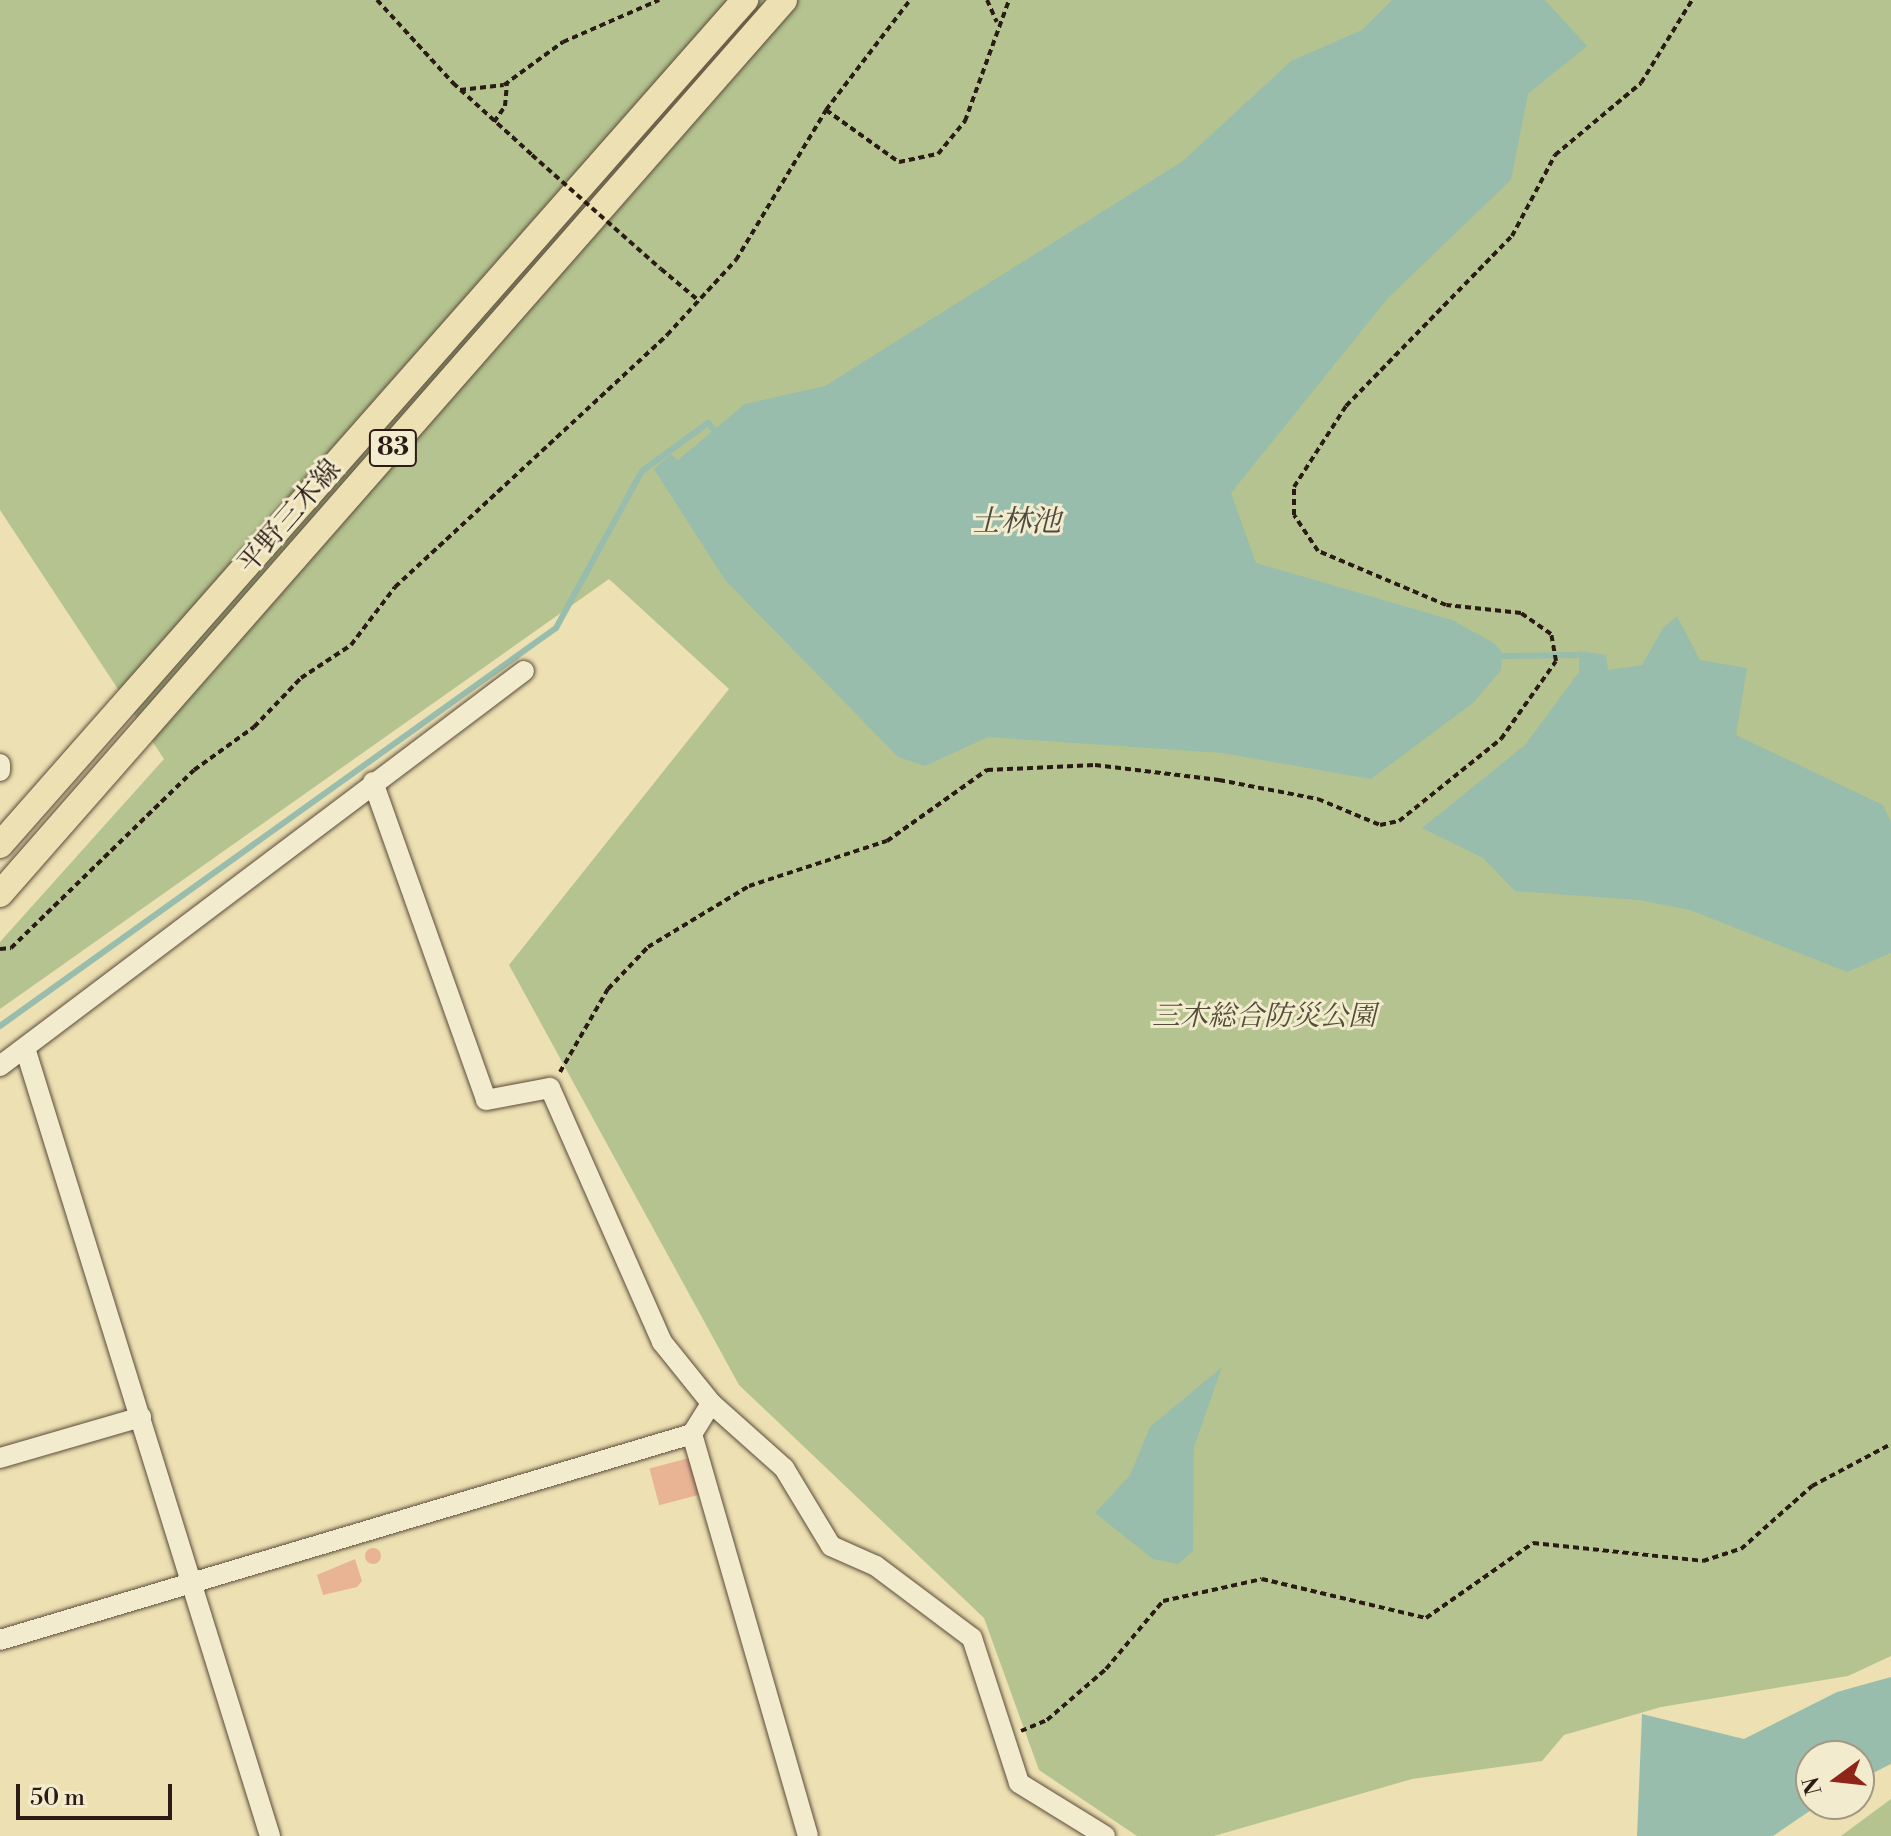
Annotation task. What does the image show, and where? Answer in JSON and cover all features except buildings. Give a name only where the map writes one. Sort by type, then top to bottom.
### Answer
[{"type":"main road","name":"平野三木線","points":[[0,845],[745,0]]},
{"type":"main road","name":"平野三木線","points":[[0,894],[784,0]]},
{"type":"street","points":[[0,1066],[524,671]]},
{"type":"street","points":[[0,764],[0,771]]},
{"type":"street","points":[[373,782],[486,1100],[550,1088],[662,1342],[711,1403],[784,1468],[831,1546],[876,1566],[972,1638],[1019,1783],[1105,1836]]},
{"type":"street","points":[[25,1048],[270,1836]]},
{"type":"street","points":[[0,1640],[692,1434],[711,1403]]},
{"type":"street","points":[[0,1458],[141,1417]]},
{"type":"street","points":[[692,1434],[808,1836]]},
{"type":"path","points":[[377,0],[494,122],[698,300]]},
{"type":"path","points":[[460,90],[508,83],[563,42],[659,0]]},
{"type":"path","points":[[0,949],[11,948],[194,770],[254,727],[301,678],[351,645],[395,587],[698,300],[736,260],[826,110],[910,0]]},
{"type":"path","points":[[987,0],[997,22]]},
{"type":"path","points":[[826,110],[899,162],[938,154],[965,121],[997,22],[1009,0]]},
{"type":"path","points":[[550,1088],[608,989],[648,947],[749,886],[887,841],[987,770],[1095,765],[1219,780],[1318,799],[1366,823],[1390,824],[1501,739],[1556,661],[1557,651],[1534,618],[1431,600],[1318,551],[1297,524],[1292,498],[1324,433],[1409,335],[1501,250],[1555,155],[1641,83],[1692,0]]},
{"type":"path","points":[[494,122],[505,106],[508,83]]},
{"type":"path","points":[[1004,1738],[1047,1720],[1106,1669],[1163,1601],[1262,1579],[1426,1618],[1533,1543],[1703,1561],[1741,1549],[1812,1486],[1891,1444]]},
{"type":"green space","name":"三木総合防災公園","points":[[0,0],[1891,0],[1891,1656],[1848,1676],[1661,1707],[1564,1735],[1542,1761],[1412,1779],[1214,1836],[1137,1836],[1039,1770],[984,1618],[739,1385],[509,965],[729,689],[609,579],[0,1009],[0,942],[164,759],[0,510]]},
{"type":"green space","points":[[1891,1799],[1891,1836],[1841,1836],[1863,1820],[1875,1820],[1875,1811]]},
{"type":"water","name":"士林池","points":[[1392,0],[1545,0],[1587,46],[1528,94],[1511,180],[1388,298],[1231,493],[1256,563],[1452,620],[1494,643],[1502,652],[1501,670],[1473,703],[1371,779],[1222,753],[988,737],[925,766],[898,757],[725,580],[654,469],[671,454],[678,460],[745,404],[825,386],[1183,161],[1291,61],[1362,30]]},
{"type":"water","points":[[1677,616],[1700,660],[1747,668],[1736,735],[1883,805],[1891,822],[1891,953],[1847,972],[1690,910],[1639,900],[1515,891],[1483,858],[1422,828],[1525,745],[1579,672],[1579,651],[1606,655],[1608,670],[1642,665],[1663,628]]},
{"type":"water","points":[[1222,1367],[1194,1447],[1193,1551],[1178,1564],[1153,1559],[1095,1513],[1130,1475],[1150,1427]]},
{"type":"water","points":[[1891,1677],[1891,1764],[1875,1772],[1875,1740],[1795,1740],[1796,1820],[1773,1836],[1637,1836],[1642,1714],[1744,1739],[1837,1692]]},
{"type":"waterway","points":[[0,1026],[556,628],[642,471],[708,423],[714,430]]},
{"type":"waterway","points":[[1502,656],[1578,655]]}]
